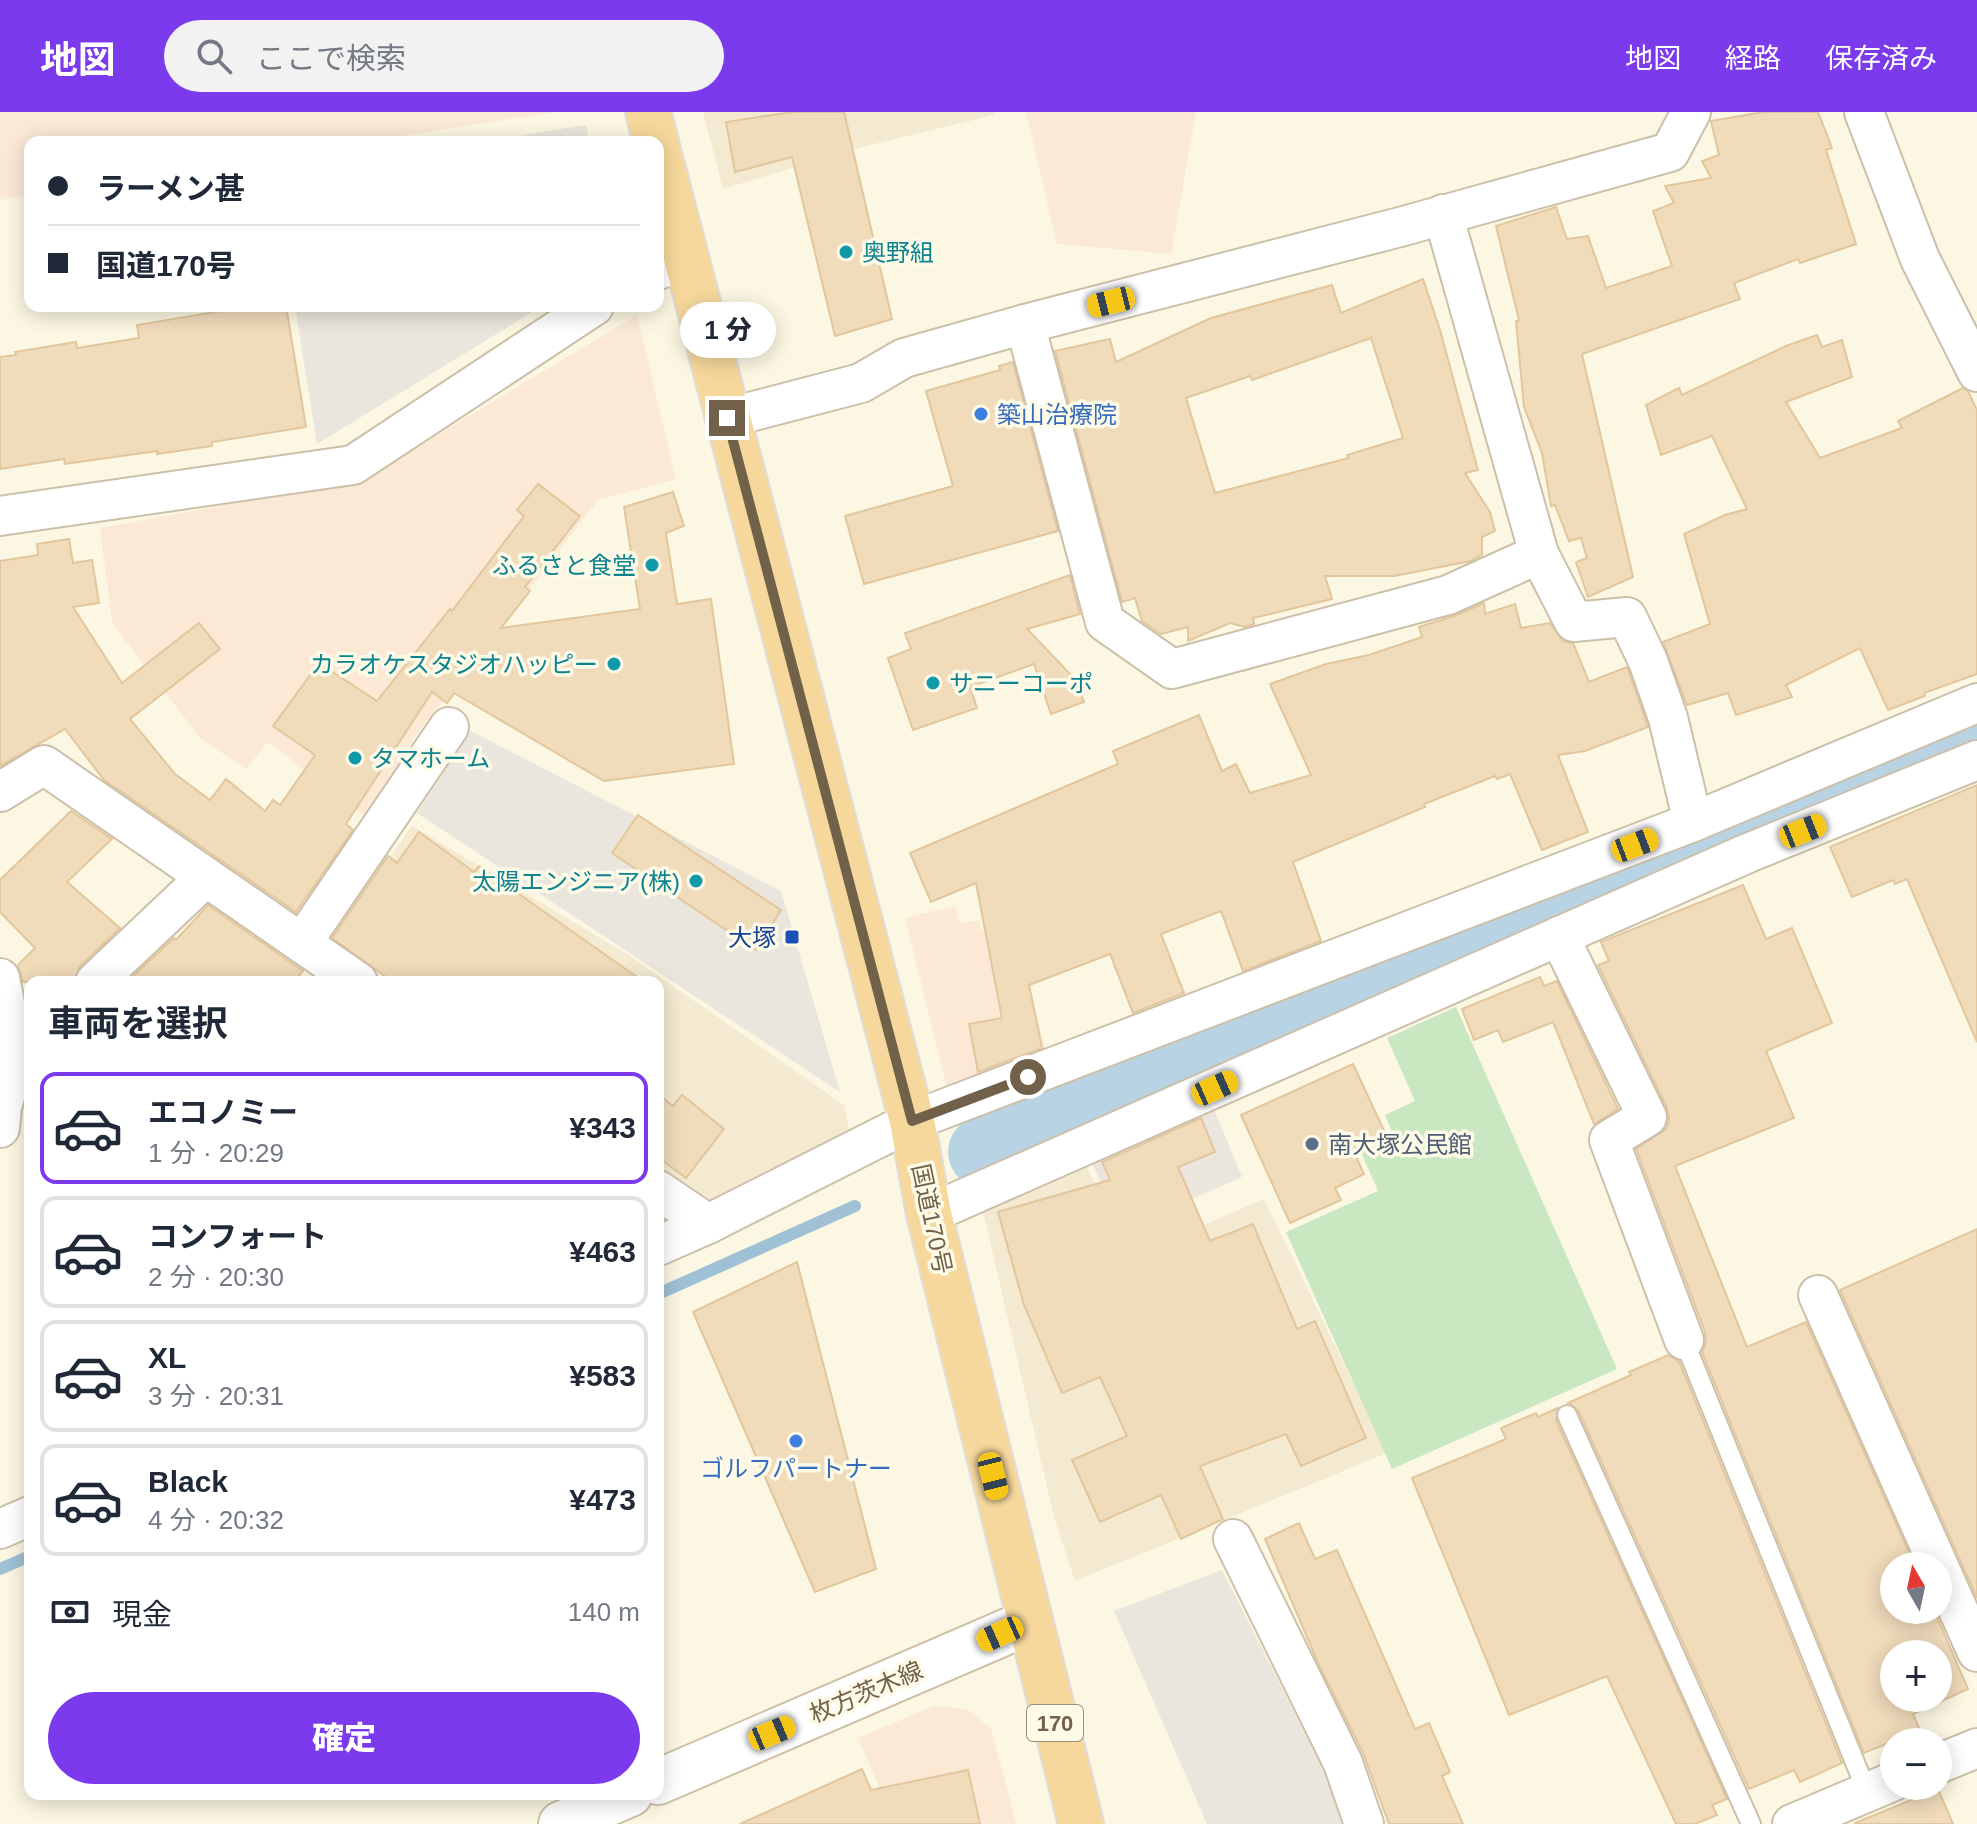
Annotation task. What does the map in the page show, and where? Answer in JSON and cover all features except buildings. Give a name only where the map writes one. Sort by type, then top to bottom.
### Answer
[{"type":"highway","points":[[648,112],[654,136]]},
{"type":"highway","name":"国道170号","points":[[664,199],[672,265],[727,418],[912,1121],[929,1214],[1081,1824]]},
{"type":"main road","name":"枚方茨木線","points":[[664,1779],[1029,1622]]},
{"type":"main road","points":[[561,1824],[616,1800]]},
{"type":"street","points":[[727,418],[861,383],[904,358],[1670,152],[1691,112]]},
{"type":"street","points":[[1864,112],[1920,259],[1977,372]]},
{"type":"street","points":[[1443,214],[1539,554],[1574,622],[1627,617],[1648,661],[1668,718],[1693,822]]},
{"type":"street","points":[[0,516],[353,465],[585,312]]},
{"type":"street","points":[[1025,324],[1105,622],[1172,669],[1448,595],[1539,554]]},
{"type":"street","points":[[664,1243],[912,1121],[1693,822],[1977,703]]},
{"type":"street","points":[[302,943],[449,727]]},
{"type":"street","points":[[929,1214],[1748,853],[1977,760]]},
{"type":"street","points":[[0,792],[44,765],[349,976]]},
{"type":"street","points":[[101,976],[206,877]]},
{"type":"street","points":[[1559,936],[1647,1117],[1609,1140],[1686,1344]]},
{"type":"street","points":[[0,978],[23,1051],[2,1107],[0,1128]]},
{"type":"street","points":[[664,1194],[708,1224]]},
{"type":"street","points":[[1818,1295],[1977,1652]]},
{"type":"street","points":[[0,1529],[24,1519]]},
{"type":"street","points":[[1233,1539],[1343,1763],[1364,1824]]},
{"type":"street","points":[[1952,1758],[1977,1748]]},
{"type":"street","points":[[1792,1824],[1880,1786]]},
{"type":"lane","points":[[1686,1344],[1880,1786]]},
{"type":"lane","points":[[1567,1415],[1751,1824]]},
{"type":"shaded area","points":[[0,112],[554,112],[403,136],[24,136],[24,196],[0,200]]},
{"type":"shaded area","points":[[703,112],[993,112],[994,115],[858,148],[723,189]]},
{"type":"shaded area","points":[[1026,112],[1196,112],[1171,254],[1057,244]]},
{"type":"shaded area","points":[[586,125],[588,136],[517,136]]},
{"type":"shaded area","points":[[296,312],[532,312],[317,444]]},
{"type":"shaded area","points":[[637,315],[676,479],[598,500],[417,734],[366,817],[268,742],[246,769],[201,739],[112,623],[100,528],[362,480]]},
{"type":"shaded area","points":[[471,731],[781,891],[840,1092],[417,813]]},
{"type":"shaded area","points":[[412,826],[659,976],[384,976],[331,938]]},
{"type":"shaded area","points":[[955,906],[960,923],[979,920],[981,930],[1015,926],[1049,1065],[950,1099],[905,918]]},
{"type":"shaded area","points":[[664,980],[844,1105],[851,1141],[705,1207],[664,1177]]},
{"type":"shaded area","points":[[1208,1095],[1242,1177],[1122,1230],[1087,1151]]},
{"type":"shaded area","points":[[1086,1164],[1127,1258],[1264,1199],[1387,1453],[1075,1581],[1054,1517],[982,1207]]},
{"type":"shaded area","points":[[1222,1570],[1327,1777],[1342,1824],[1207,1824],[1114,1611]]},
{"type":"shaded area","points":[[934,1706],[966,1709],[991,1728],[1016,1824],[895,1824],[858,1738]]},
{"type":"green space","points":[[1456,1007],[1617,1369],[1392,1469],[1286,1232],[1378,1191],[1361,1152],[1394,1137],[1385,1115],[1415,1101],[1387,1038]]},
{"type":"waterway","points":[[984,1152],[1108,1096],[1977,727]]},
{"type":"waterway","points":[[664,1291],[855,1206]]},
{"type":"waterway","points":[[0,1569],[24,1559]]},
{"type":"place","name":"奥野組","points":[[846,252]]},
{"type":"place","name":"築山治療院","points":[[981,414]]},
{"type":"place","name":"ふるさと食堂","points":[[652,565]]},
{"type":"place","name":"カラオケスタジオハッピー","points":[[614,664]]},
{"type":"place","name":"サニーコーポ","points":[[933,683]]},
{"type":"place","name":"タマホーム","points":[[355,758]]},
{"type":"place","name":"太陽エンジニア(株)","points":[[696,881]]},
{"type":"place","name":"大塚","points":[[792,937]]},
{"type":"place","name":"南大塚公民館","points":[[1312,1144]]},
{"type":"place","name":"ゴルフパートナー","points":[[796,1441]]},
{"type":"route","points":[[727,418],[912,1121],[1028,1077]]}]
